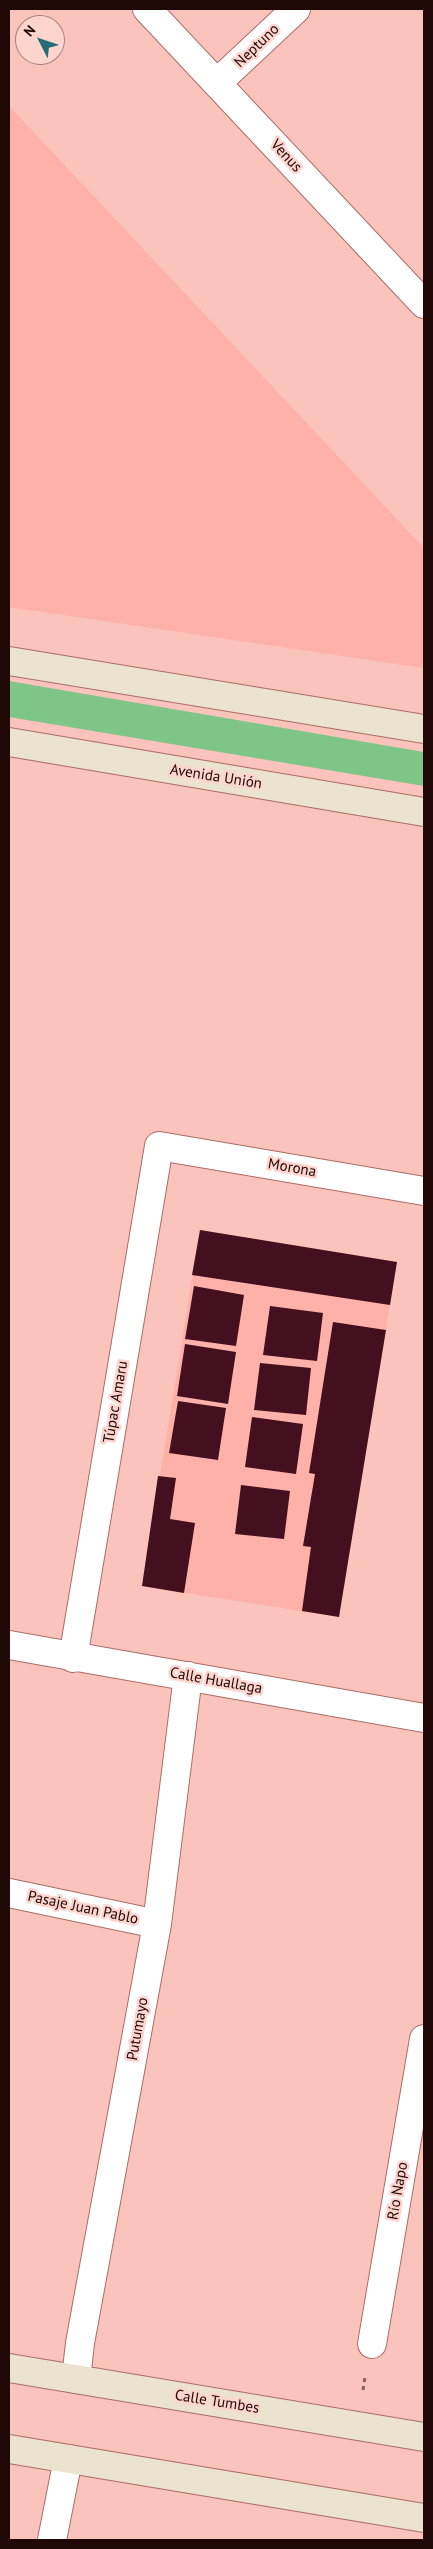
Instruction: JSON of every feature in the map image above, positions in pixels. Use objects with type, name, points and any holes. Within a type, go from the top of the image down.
[{"type":"street","name":"Venus","points":[[147,9],[218,82],[424,304]]},
{"type":"street","name":"Neptuno","points":[[218,82],[296,9]]},
{"type":"street","points":[[9,661],[424,729]]},
{"type":"street","name":"Avenida Unión","points":[[9,742],[424,812]]},
{"type":"street","name":"Morona","points":[[159,1146],[424,1191]]},
{"type":"street","name":"Túpac Amaru","points":[[74,1658],[159,1146]]},
{"type":"street","name":"Calle Huallaga","points":[[9,1645],[74,1658],[188,1676],[424,1718]]},
{"type":"street","name":"Putumayo","points":[[76,2379],[80,2343],[157,1924],[188,1676]]},
{"type":"street","name":"Pasaje Juan Pablo","points":[[9,1893],[157,1924]]},
{"type":"street","name":"Río Napo","points":[[372,2344],[424,2039]]},
{"type":"street","name":"Calle Tumbes","points":[[9,2368],[424,2437]]},
{"type":"street","points":[[9,2449],[424,2518]]},
{"type":"street","points":[[54,2528],[68,2459]]},
{"type":"path","points":[[356,2425],[372,2344]]},
{"type":"shaded area","points":[[9,106],[424,548],[424,668],[9,607]]},
{"type":"shaded area","points":[[200,1230],[397,1262],[339,1617],[142,1586]]},
{"type":"green space","points":[[9,681],[424,752],[424,786],[9,717]]},
{"type":"building","points":[[200,1230],[397,1262],[390,1305],[192,1275]]},
{"type":"building","points":[[194,1286],[244,1295],[236,1346],[185,1339]]},
{"type":"building","points":[[270,1306],[323,1313],[317,1361],[263,1355]]},
{"type":"building","points":[[333,1322],[386,1330],[339,1617],[302,1611],[311,1547],[303,1546],[315,1474],[309,1473]]},
{"type":"building","points":[[185,1344],[236,1352],[228,1404],[177,1396]]},
{"type":"building","points":[[260,1363],[311,1368],[306,1415],[254,1410]]},
{"type":"building","points":[[178,1401],[226,1408],[218,1460],[169,1453]]},
{"type":"building","points":[[252,1417],[303,1424],[296,1474],[245,1467]]},
{"type":"building","points":[[158,1476],[176,1478],[170,1519],[195,1523],[184,1593],[142,1586]]},
{"type":"building","points":[[241,1485],[290,1491],[284,1539],[235,1534]]}]
